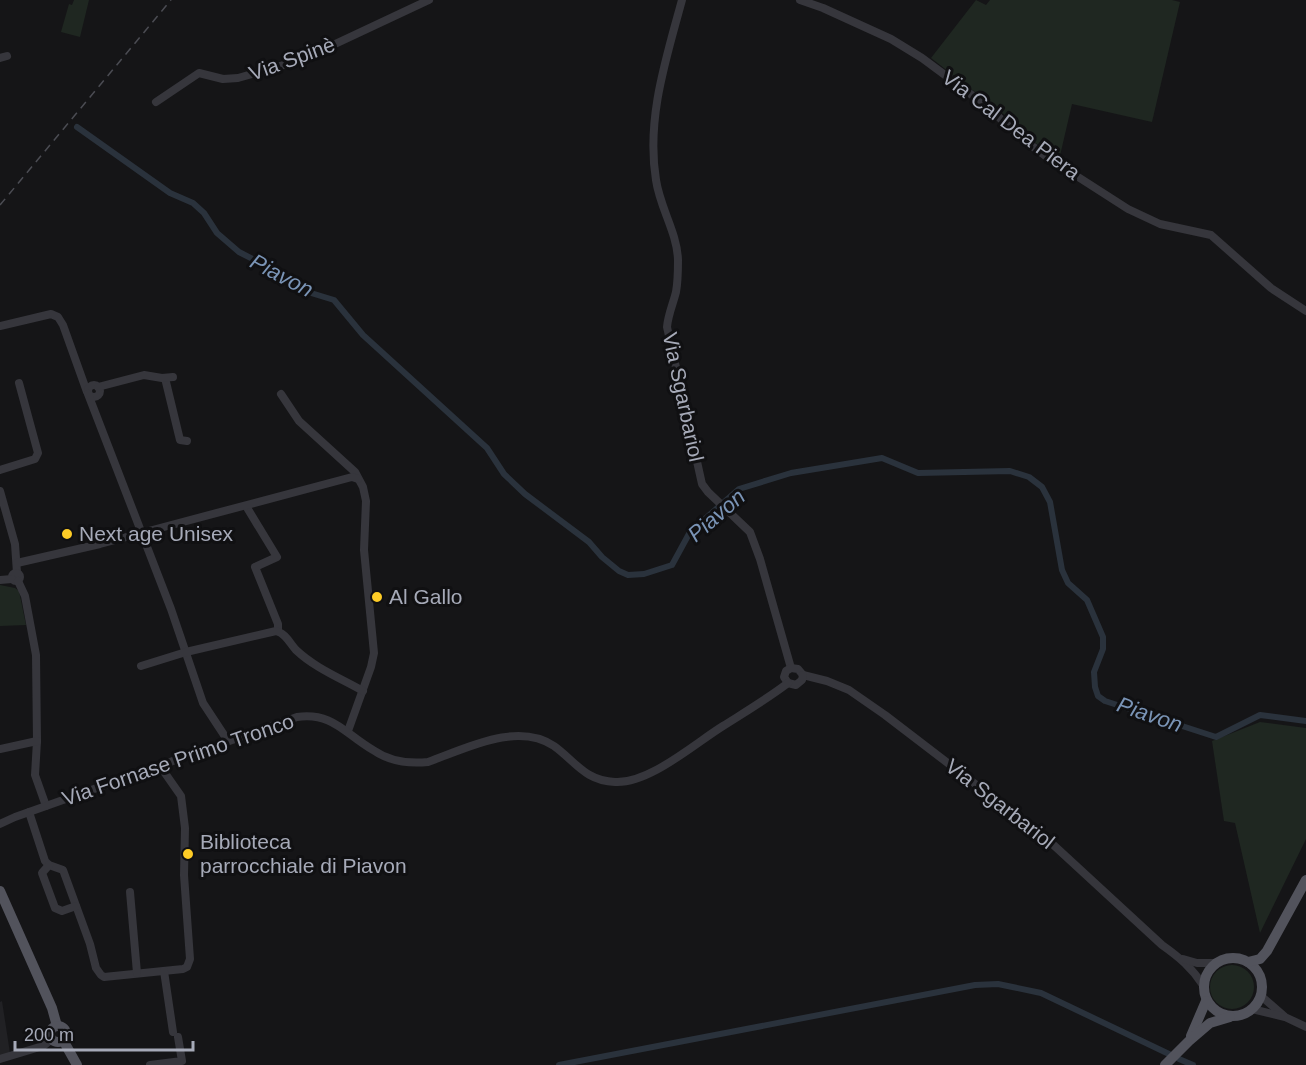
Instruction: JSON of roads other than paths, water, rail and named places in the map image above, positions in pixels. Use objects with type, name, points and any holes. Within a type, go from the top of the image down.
[{"type":"main road","points":[[1248,962],[1260,959],[1267,951],[1306,880]]},
{"type":"main road","points":[[0,891],[52,1008],[57,1026],[65,1032],[57,1039],[78,1065]]},
{"type":"main road","points":[[1165,1065],[1210,1023],[1245,1014],[1252,1009],[1261,996],[1261,980],[1267,951]]},
{"type":"main road","points":[[1230,1017],[1212,1009],[1206,1001],[1203,985],[1205,977],[1216,963],[1232,957],[1248,962],[1259,973],[1261,980]]},
{"type":"main road","points":[[1189,1041],[1206,1001]]},
{"type":"street","name":"Via Spinè","points":[[156,102],[199,73],[223,79],[238,78],[301,60],[429,0]]},
{"type":"street","name":"Via Sgarbariol","points":[[682,0],[656,100],[654,168],[656,183],[671,226],[678,256],[677,284],[667,327],[670,348],[700,476],[708,492],[746,526],[755,543],[791,668]]},
{"type":"street","name":"Via Cal Dea Piera","points":[[800,0],[824,8],[891,39],[922,58],[988,107],[1038,150],[1128,209],[1160,224],[1211,235],[1271,288],[1306,311]]},
{"type":"street","points":[[0,326],[51,314],[55,315],[63,325],[83,379],[94,391],[95,410],[171,609],[203,703],[228,741]]},
{"type":"street","points":[[94,391],[144,375],[169,378],[180,440],[187,441]]},
{"type":"street","points":[[0,470],[35,459],[38,453],[19,383]]},
{"type":"street","points":[[281,394],[299,421],[355,472],[363,487],[366,501],[364,550],[374,643],[371,667],[348,731]]},
{"type":"street","points":[[17,563],[352,477],[358,479]]},
{"type":"street","points":[[0,491],[15,544],[16,578],[25,596],[36,655],[38,741],[35,775],[46,806]]},
{"type":"street","points":[[246,506],[277,557],[255,567],[278,624],[278,631]]},
{"type":"street","points":[[0,580],[16,578]]},
{"type":"street","points":[[141,666],[186,652],[278,631],[285,635],[310,661],[363,691]]},
{"type":"street","name":"Via Sgarbariol","points":[[788,683],[784,674],[791,668],[798,669],[802,675],[827,681],[849,690],[885,715],[1024,820],[1162,945],[1181,958],[1195,972],[1203,985]]},
{"type":"street","points":[[788,683],[793,686],[799,684],[802,675]]},
{"type":"street","name":"Via Fornase Primo Tronco","points":[[0,822],[297,717],[309,715],[325,718],[380,754],[403,762],[428,762],[500,737],[528,736],[553,746],[590,776],[615,782],[630,781],[668,762],[766,700],[788,683]]},
{"type":"street","points":[[0,749],[38,741]]},
{"type":"street","points":[[28,812],[45,861],[63,870],[90,944],[96,968],[101,975],[104,977],[183,969],[187,967],[190,959],[184,875],[185,828],[181,796],[160,766]]},
{"type":"street","points":[[49,865],[42,873],[55,908],[62,911],[76,906]]},
{"type":"street","points":[[130,892],[137,973]]},
{"type":"street","name":"Via Sgarbariol","points":[[1181,958],[1197,963],[1216,963]]},
{"type":"street","points":[[150,1065],[182,1061],[164,971]]},
{"type":"street","points":[[1261,996],[1285,1017]]},
{"type":"street","points":[[1252,1009],[1285,1017],[1306,1027]]},
{"type":"street","points":[[0,1059],[43,1046],[57,1039]]},
{"type":"waterway","name":"Piavon","points":[[77,127],[170,193],[193,203],[204,213],[217,233],[239,252],[274,270],[298,289],[334,300],[363,335],[487,448],[504,474],[525,494],[589,542],[619,571],[628,575],[644,574],[672,565],[690,532],[739,489],[791,473],[882,458],[918,473],[1010,471],[1029,477],[1042,487],[1050,502],[1062,570],[1068,583],[1087,600],[1103,637],[1103,649],[1094,672],[1098,696],[1105,701],[1216,737],[1260,715],[1306,721]]},
{"type":"waterway","points":[[559,1065],[975,985],[998,984],[1041,993],[1169,1054]]},
{"type":"waterway","points":[[1179,1059],[1193,1065]]},
{"type":"railway","points":[[0,205],[171,0]]},
{"type":"place","name":"Next age Unisex","points":[[67,534]]},
{"type":"place","name":"Al Gallo","points":[[377,597]]},
{"type":"place","name":"Biblioteca parrocchiale di Piavon","points":[[188,854]]}]
